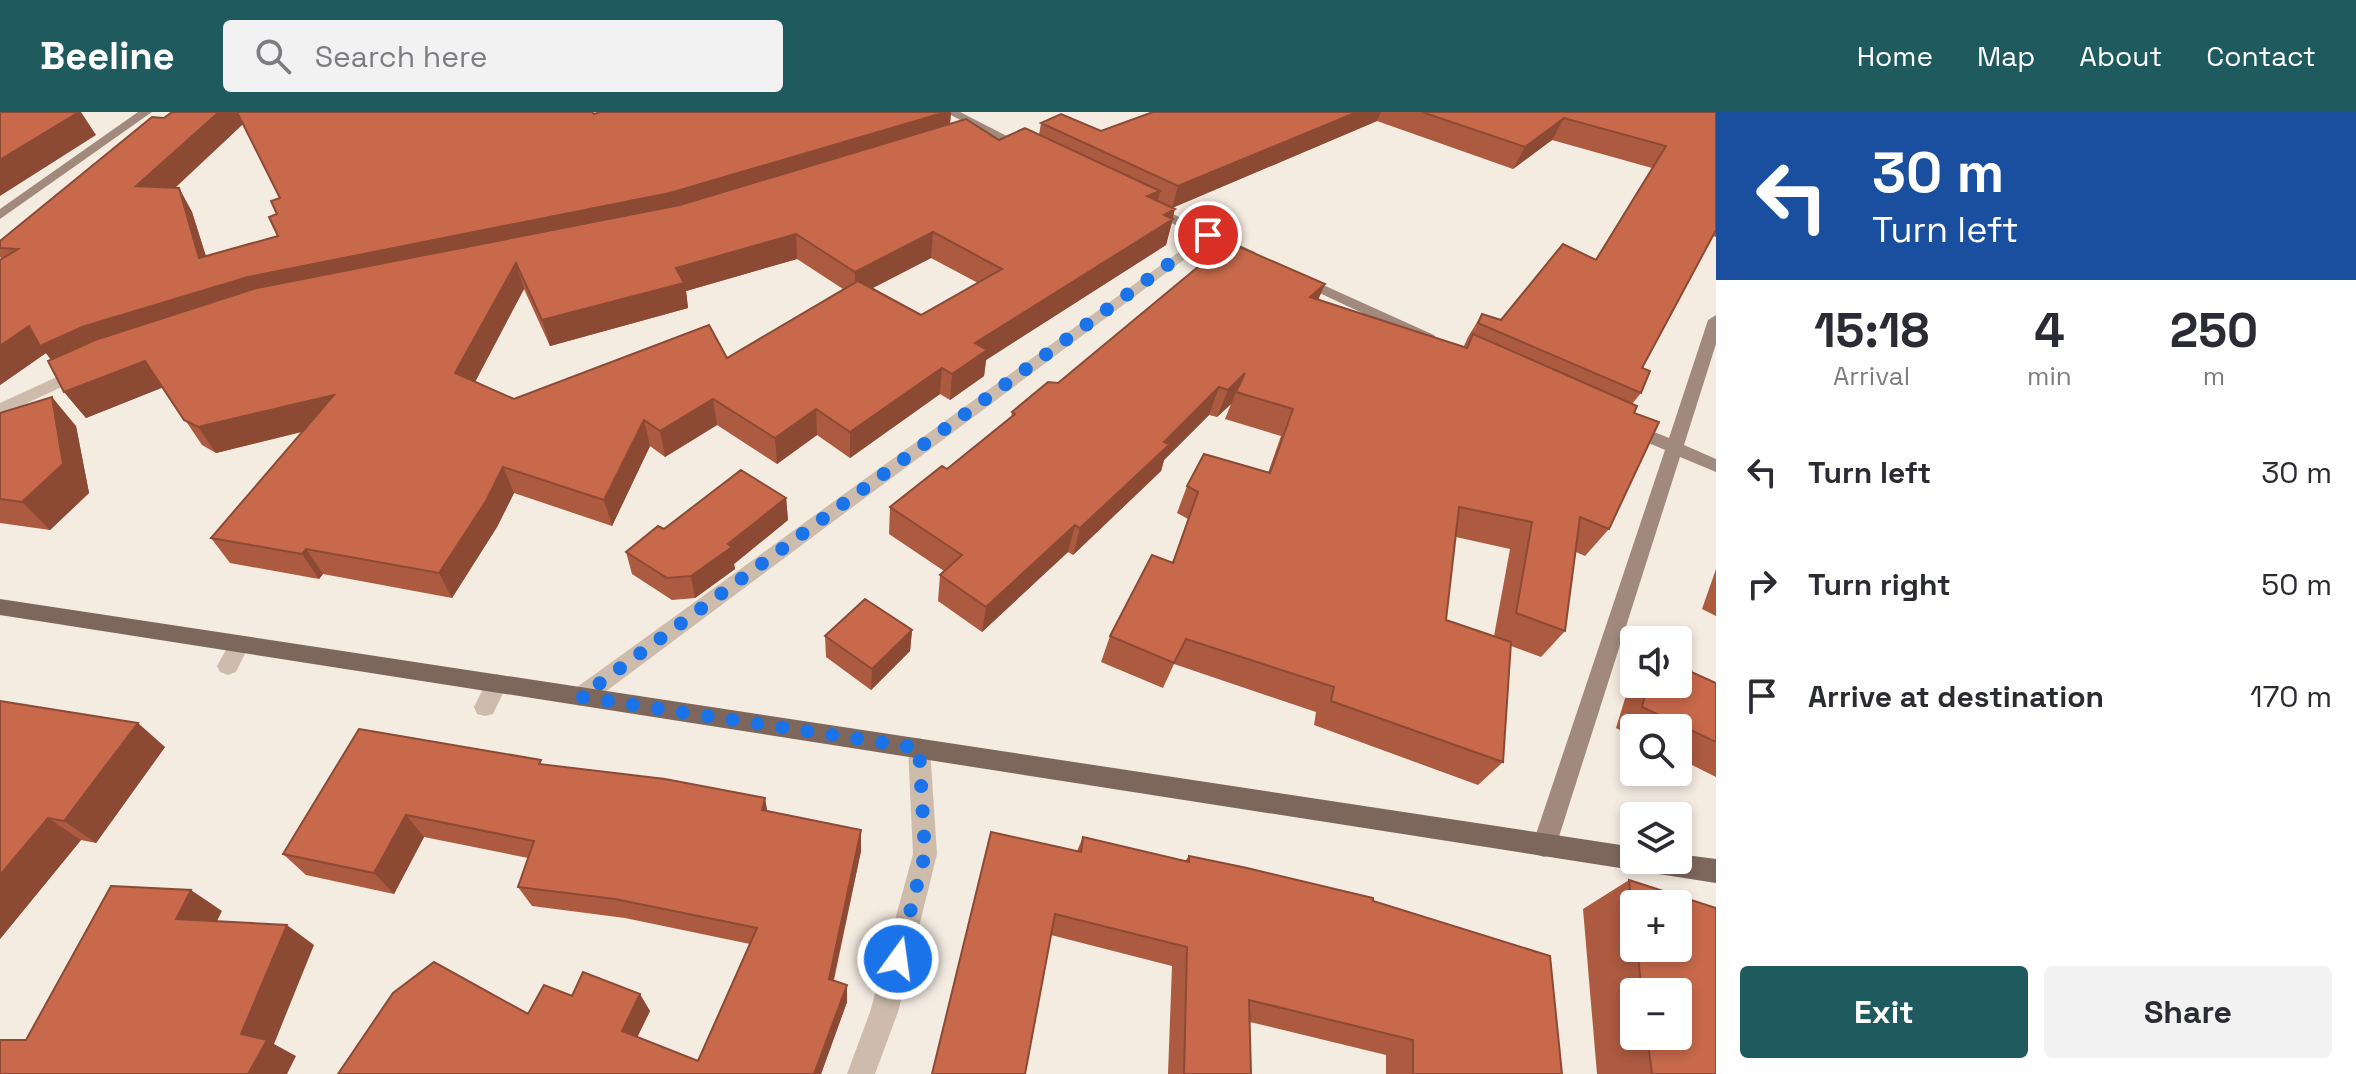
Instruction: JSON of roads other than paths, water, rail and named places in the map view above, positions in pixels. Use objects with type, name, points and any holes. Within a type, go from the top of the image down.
[{"type":"main road","points":[[2,609],[1620,857]]},
{"type":"main road","points":[[1692,867],[1716,871]]},
{"type":"street","points":[[0,215],[146,112]]},
{"type":"street","points":[[951,112],[977,132],[1040,156]]},
{"type":"street","points":[[1138,202],[1437,343]]},
{"type":"street","points":[[581,697],[1208,235]]},
{"type":"street","points":[[1544,846],[1716,320]]},
{"type":"street","points":[[0,410],[93,365]]},
{"type":"street","points":[[1620,424],[1716,466]]},
{"type":"street","points":[[228,666],[239,645]]},
{"type":"street","points":[[485,707],[497,683]]},
{"type":"street","points":[[861,1074],[884,1012],[925,854],[919,748]]}]
